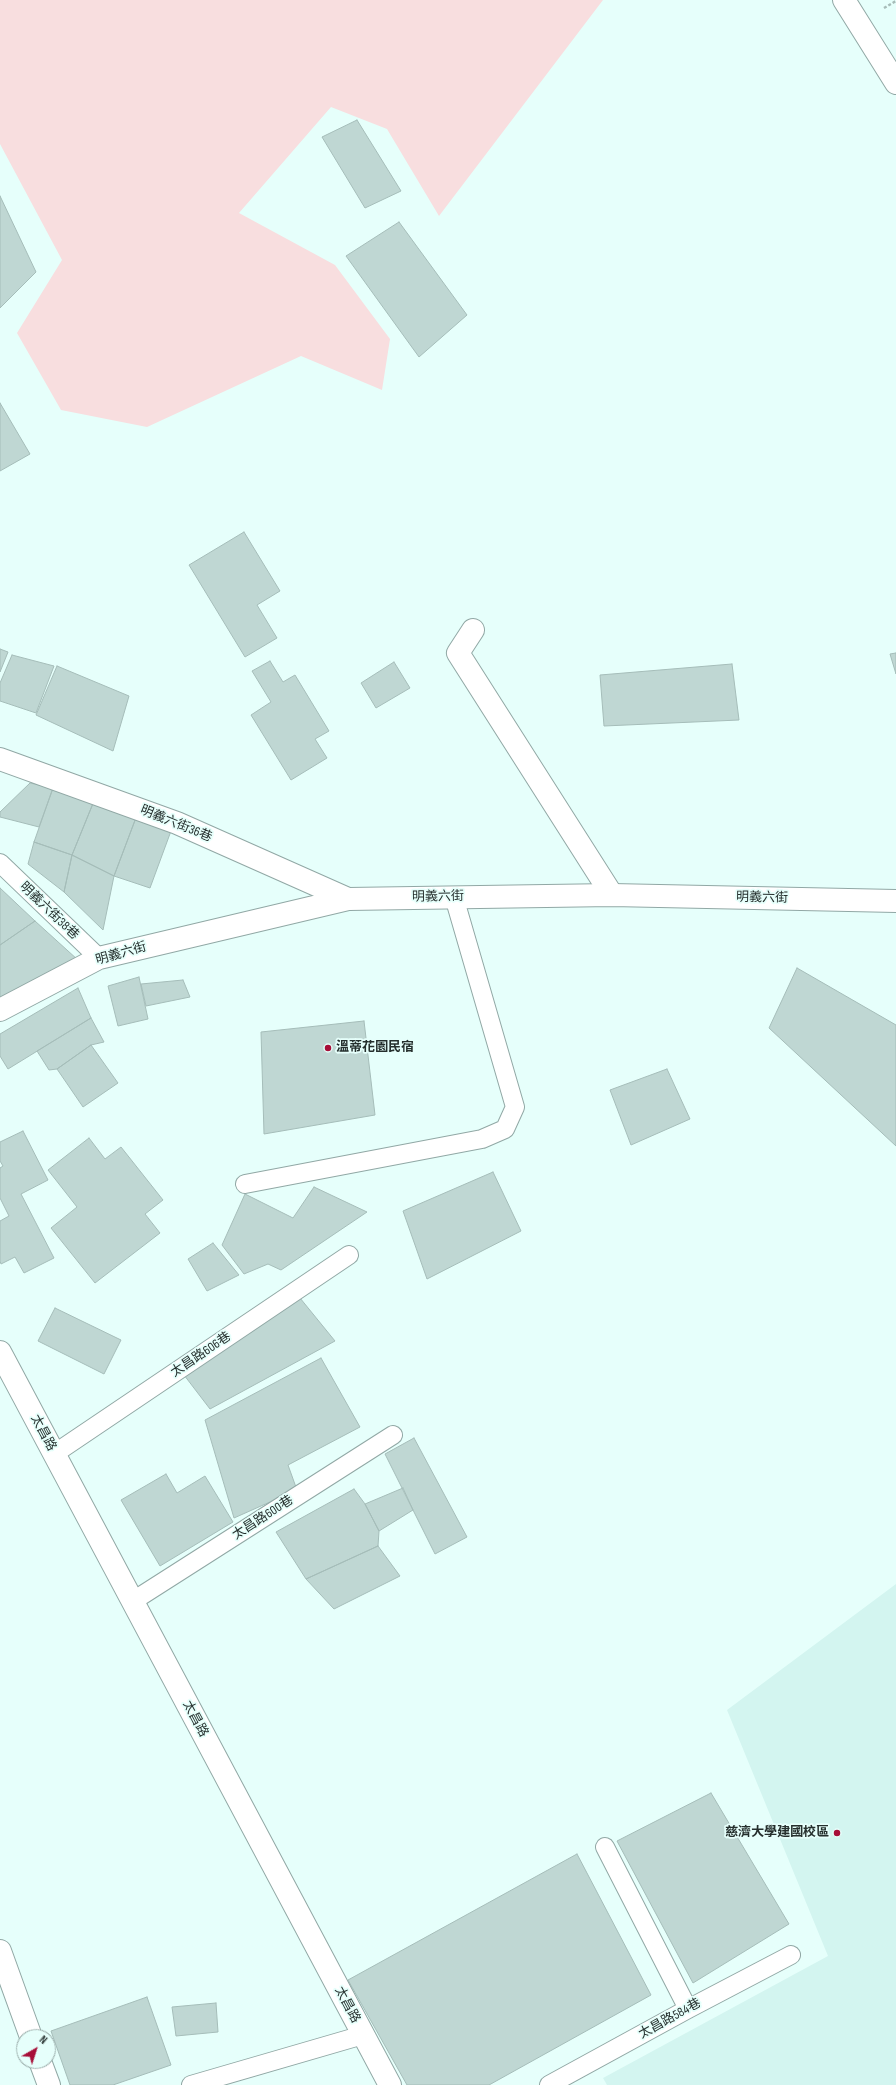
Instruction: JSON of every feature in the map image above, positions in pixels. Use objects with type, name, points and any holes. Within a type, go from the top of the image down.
[{"type":"street","points":[[844,0],[896,83]]},
{"type":"street","points":[[473,630],[458,653],[612,895]]},
{"type":"street","name":"明義六街36巷","points":[[0,759],[177,823],[348,899]]},
{"type":"street","name":"明義六街","points":[[0,1010],[99,958],[348,899],[612,895],[896,901]]},
{"type":"street","name":"太昌路","points":[[0,1352],[390,2085]]},
{"type":"street","points":[[0,1950],[28,2029]]},
{"type":"street","points":[[43,2069],[49,2085]]},
{"type":"lane","name":"明義六街38巷","points":[[0,863],[99,958]]},
{"type":"lane","points":[[245,1184],[482,1139],[505,1129],[515,1107],[454,897]]},
{"type":"lane","name":"太昌路606巷","points":[[54,1454],[349,1255]]},
{"type":"lane","name":"太昌路600巷","points":[[133,1602],[393,1435]]},
{"type":"lane","points":[[605,1847],[688,2009]]},
{"type":"lane","name":"太昌路584巷","points":[[549,2085],[791,1955]]},
{"type":"lane","points":[[191,2085],[363,2034]]},
{"type":"shaded area","points":[[0,0],[603,0],[439,216],[387,129],[331,107],[239,213],[335,265],[390,339],[382,390],[301,356],[147,427],[61,410],[17,333],[62,260],[0,144]]},
{"type":"shaded area","name":"慈濟大學建國校區","points":[[896,1584],[896,2085],[607,2085],[603,2078],[828,1956],[727,1710]]},
{"type":"building","points":[[357,120],[401,191],[365,208],[322,137]]},
{"type":"building","points":[[0,196],[36,272],[0,308]]},
{"type":"building","points":[[399,222],[467,315],[419,357],[346,256]]},
{"type":"building","points":[[0,403],[30,454],[0,471]]},
{"type":"building","points":[[244,532],[280,591],[257,605],[277,638],[245,657],[189,565]]},
{"type":"building","points":[[0,649],[8,652],[0,672]]},
{"type":"building","points":[[896,653],[896,674],[890,654]]},
{"type":"building","points":[[12,655],[54,666],[36,713],[0,701],[0,683]]},
{"type":"building","points":[[270,661],[283,682],[295,675],[329,731],[315,739],[327,758],[291,780],[251,715],[271,702],[252,671]]},
{"type":"building","points":[[394,662],[410,688],[376,708],[361,683]]},
{"type":"building","points":[[732,664],[739,720],[604,726],[600,675]]},
{"type":"building","points":[[57,666],[129,696],[113,751],[36,715]]},
{"type":"building","points":[[30,783],[53,788],[39,827],[0,817],[0,812]]},
{"type":"building","points":[[53,788],[94,801],[72,855],[34,842]]},
{"type":"building","points":[[94,801],[137,815],[114,876],[72,855]]},
{"type":"building","points":[[137,815],[171,831],[150,888],[114,876]]},
{"type":"building","points":[[34,842],[72,855],[64,892],[28,864]]},
{"type":"building","points":[[72,855],[114,876],[103,930],[64,892]]},
{"type":"building","points":[[0,888],[35,921],[0,945]]},
{"type":"building","points":[[35,921],[78,960],[0,1000],[0,945]]},
{"type":"building","points":[[797,968],[896,1025],[896,1146],[769,1028]]},
{"type":"building","points":[[139,977],[148,1019],[118,1026],[108,986]]},
{"type":"building","points":[[183,980],[190,997],[146,1006],[141,984]]},
{"type":"building","points":[[78,988],[91,1018],[8,1069],[0,1056],[0,1034]]},
{"type":"building","points":[[91,1018],[104,1042],[91,1045],[57,1069],[49,1070],[37,1051]]},
{"type":"building","points":[[364,1021],[375,1115],[264,1134],[261,1032]]},
{"type":"building","points":[[91,1045],[118,1083],[83,1107],[57,1069]]},
{"type":"building","points":[[667,1069],[690,1119],[631,1145],[610,1090]]},
{"type":"building","points":[[23,1131],[48,1180],[21,1194],[54,1258],[24,1273],[15,1257],[1,1264],[0,1261],[0,1221],[9,1216],[0,1198],[0,1168],[3,1166],[0,1161],[0,1142]]},
{"type":"building","points":[[89,1138],[105,1159],[121,1147],[163,1200],[145,1214],[160,1233],[95,1283],[51,1228],[77,1207],[48,1170]]},
{"type":"building","points":[[493,1172],[521,1231],[427,1279],[403,1211]]},
{"type":"building","points":[[314,1187],[367,1212],[281,1270],[268,1264],[244,1274],[222,1245],[245,1194],[293,1218]]},
{"type":"building","points":[[213,1243],[239,1275],[207,1291],[188,1259]]},
{"type":"building","points":[[300,1298],[335,1341],[210,1409],[184,1375]]},
{"type":"building","points":[[55,1308],[121,1340],[104,1374],[38,1341]]},
{"type":"building","points":[[321,1358],[360,1427],[288,1465],[297,1490],[234,1518],[205,1420]]},
{"type":"building","points":[[414,1438],[467,1537],[435,1554],[385,1454]]},
{"type":"building","points":[[166,1474],[177,1493],[205,1476],[233,1522],[160,1566],[121,1500]]},
{"type":"building","points":[[403,1488],[413,1510],[379,1531],[365,1504]]},
{"type":"building","points":[[354,1489],[365,1504],[379,1531],[378,1546],[306,1579],[276,1532]]},
{"type":"building","points":[[378,1546],[400,1576],[334,1609],[306,1579]]},
{"type":"building","points":[[711,1793],[789,1924],[693,1983],[617,1841]]},
{"type":"building","points":[[577,1854],[651,1995],[489,2085],[407,2085],[348,1980]]},
{"type":"building","points":[[147,1997],[171,2065],[113,2085],[70,2085],[56,2045],[56,2029]]},
{"type":"building","points":[[216,2003],[218,2032],[176,2036],[172,2007]]},
{"type":"place","name":"溫蒂花園民宿","points":[[328,1048]]},
{"type":"place","name":"慈濟大學建國校區","points":[[837,1833]]}]
